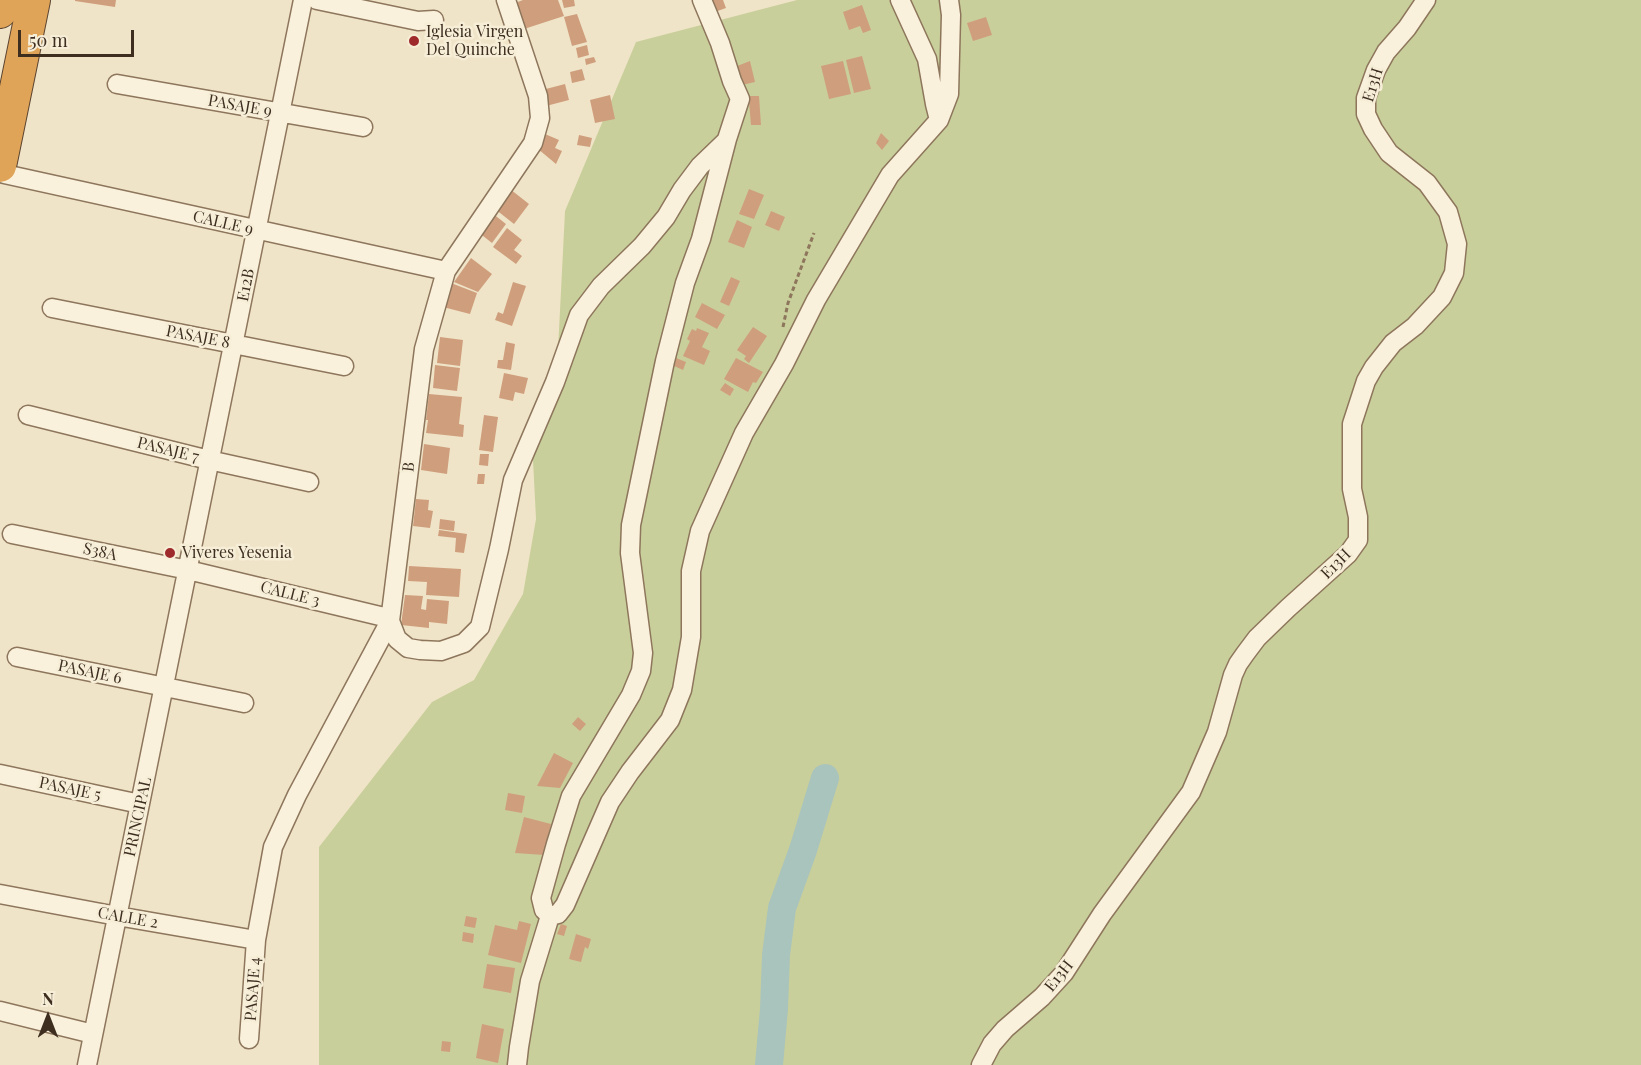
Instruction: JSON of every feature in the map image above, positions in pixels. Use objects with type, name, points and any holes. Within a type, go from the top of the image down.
[{"type":"highway","points":[[0,12],[3,0]]},
{"type":"highway","points":[[0,166],[34,0]]},
{"type":"street","name":"E12B","points":[[188,570],[303,0]]},
{"type":"street","points":[[317,0],[418,21],[434,20]]},
{"type":"street","name":"B","points":[[256,940],[273,847],[297,795],[390,621],[424,349],[446,271],[533,142],[540,118],[538,96],[507,0]]},
{"type":"street","points":[[550,916],[544,910],[542,898],[571,796],[632,695],[641,671],[643,653],[630,553],[631,525],[665,361],[685,283],[701,239],[740,99],[702,0]]},
{"type":"street","points":[[900,0],[927,59],[934,104],[939,120]]},
{"type":"street","points":[[550,916],[558,914],[566,905],[610,802],[670,720],[682,690],[691,636],[691,571],[700,531],[744,433],[784,364],[816,300],[890,175],[939,120],[949,94],[951,15],[949,0]]},
{"type":"street","name":"E13H","points":[[981,1065],[992,1044],[1005,1029],[1042,997],[1064,973],[1102,914],[1191,792],[1217,732],[1233,675],[1245,654],[1257,638],[1348,554],[1358,540],[1358,517],[1352,489],[1352,424],[1366,381],[1393,343],[1430,312],[1442,297],[1454,273],[1457,244],[1448,212],[1427,183],[1389,153],[1366,114],[1366,98],[1376,70],[1386,52],[1407,28],[1426,0]]},
{"type":"street","name":"PASAJE 9","points":[[117,84],[363,127]]},
{"type":"street","points":[[390,621],[397,639],[408,648],[420,650],[441,651],[464,643],[480,627],[500,549],[513,480],[555,382],[579,315],[601,286],[642,246],[666,217],[700,166],[727,140]]},
{"type":"street","name":"CALLE 9","points":[[0,173],[446,271]]},
{"type":"street","name":"PASAJE 8","points":[[52,308],[344,366]]},
{"type":"street","name":"PASAJE 7","points":[[28,415],[309,482]]},
{"type":"street","name":"S38A","points":[[12,534],[188,570]]},
{"type":"street","name":"CALLE 3","points":[[188,570],[380,616],[390,621]]},
{"type":"street","name":"PRINCIPAL","points":[[87,1065],[188,570]]},
{"type":"street","name":"PASAJE 6","points":[[17,657],[244,703]]},
{"type":"street","name":"PASAJE 5","points":[[0,774],[140,804]]},
{"type":"street","name":"CALLE 2","points":[[0,894],[256,940]]},
{"type":"street","points":[[517,1065],[530,981],[550,916]]},
{"type":"street","name":"PASAJE 4","points":[[249,1038],[256,940]]},
{"type":"street","points":[[0,1011],[93,1034]]},
{"type":"path","points":[[784,364],[781,344],[788,303],[814,233]]},
{"type":"green space","points":[[797,0],[1641,0],[1641,1065],[319,1065],[319,847],[432,702],[474,680],[523,594],[536,519],[532,440],[558,350],[565,211],[636,42]]},
{"type":"building","points":[[75,0],[116,0],[115,7]]},
{"type":"building","points":[[523,0],[558,0],[564,16],[521,30],[512,4]]},
{"type":"building","points":[[562,0],[574,0],[575,6],[564,8]]},
{"type":"building","points":[[708,0],[723,0],[726,8],[712,13]]},
{"type":"building","points":[[862,5],[871,30],[863,33],[860,26],[849,30],[843,12]]},
{"type":"building","points":[[577,14],[587,42],[572,46],[564,17]]},
{"type":"building","points":[[986,17],[992,35],[973,41],[967,23]]},
{"type":"building","points":[[587,45],[589,55],[578,58],[576,48]]},
{"type":"building","points":[[862,56],[871,89],[854,93],[846,60]]},
{"type":"building","points":[[594,57],[596,62],[586,65],[585,59]]},
{"type":"building","points":[[750,61],[755,82],[742,85],[732,68]]},
{"type":"building","points":[[843,61],[851,94],[829,99],[821,66]]},
{"type":"building","points":[[582,69],[585,80],[572,83],[570,72]]},
{"type":"building","points":[[565,84],[569,100],[546,106],[542,90]]},
{"type":"building","points":[[610,95],[615,119],[595,123],[590,100]]},
{"type":"building","points":[[747,96],[759,96],[761,125],[751,125]]},
{"type":"building","points":[[881,133],[889,141],[882,150],[876,143]]},
{"type":"building","points":[[545,134],[559,140],[555,148],[562,151],[556,164],[538,149]]},
{"type":"building","points":[[579,135],[592,138],[590,147],[577,145]]},
{"type":"building","points":[[510,189],[529,204],[514,224],[495,209]]},
{"type":"building","points":[[749,189],[764,195],[754,219],[739,214]]},
{"type":"building","points":[[771,211],[785,217],[779,231],[765,225]]},
{"type":"building","points":[[492,213],[506,224],[492,243],[478,232]]},
{"type":"building","points":[[737,220],[752,227],[744,248],[728,242]]},
{"type":"building","points":[[507,228],[522,240],[514,250],[522,256],[516,264],[493,247]]},
{"type":"building","points":[[471,258],[492,274],[478,292],[454,282]]},
{"type":"building","points":[[731,277],[740,281],[729,306],[720,302]]},
{"type":"building","points":[[513,282],[526,286],[512,326],[495,320],[498,312],[503,314]]},
{"type":"building","points":[[451,283],[477,293],[470,314],[443,307]]},
{"type":"building","points":[[702,303],[725,315],[717,329],[695,317]]},
{"type":"building","points":[[753,327],[767,336],[749,363],[744,359],[746,356],[737,350]]},
{"type":"building","points":[[697,328],[709,333],[702,347],[710,351],[704,365],[683,356],[690,341],[687,339],[692,329],[696,331]]},
{"type":"building","points":[[440,337],[463,340],[460,366],[437,363]]},
{"type":"building","points":[[506,342],[515,344],[511,370],[497,368],[498,360],[503,360]]},
{"type":"building","points":[[676,358],[686,362],[683,370],[672,365]]},
{"type":"building","points":[[736,358],[763,372],[756,383],[753,382],[748,392],[724,379]]},
{"type":"building","points":[[435,365],[460,368],[457,391],[433,388]]},
{"type":"building","points":[[504,373],[528,378],[524,394],[515,392],[513,401],[499,398]]},
{"type":"building","points":[[725,383],[734,389],[730,396],[720,390]]},
{"type":"building","points":[[429,394],[462,397],[459,424],[464,425],[463,437],[426,433]]},
{"type":"building","points":[[484,415],[498,417],[493,452],[479,450]]},
{"type":"building","points":[[424,444],[450,448],[447,474],[421,470]]},
{"type":"building","points":[[480,454],[489,454],[488,466],[479,465]]},
{"type":"building","points":[[478,474],[485,474],[484,484],[477,484]]},
{"type":"building","points":[[416,499],[429,500],[428,510],[433,511],[430,528],[413,526]]},
{"type":"building","points":[[440,519],[455,521],[454,531],[439,529]]},
{"type":"building","points":[[439,530],[467,534],[464,553],[455,552],[456,538],[438,536]]},
{"type":"building","points":[[409,566],[461,569],[459,597],[426,595],[427,582],[408,581]]},
{"type":"building","points":[[405,595],[423,596],[421,609],[426,610],[427,599],[449,601],[447,624],[429,622],[429,628],[401,625]]},
{"type":"building","points":[[578,717],[586,724],[580,731],[572,724]]},
{"type":"building","points":[[554,753],[573,763],[560,788],[537,786]]},
{"type":"building","points":[[508,793],[525,796],[522,813],[505,810]]},
{"type":"building","points":[[524,817],[551,824],[544,855],[515,853]]},
{"type":"building","points":[[466,916],[477,918],[475,928],[464,926]]},
{"type":"building","points":[[519,921],[531,924],[521,963],[488,955],[495,925],[517,930]]},
{"type":"building","points":[[561,924],[567,926],[564,936],[557,934]]},
{"type":"building","points":[[463,932],[474,934],[473,943],[462,941]]},
{"type":"building","points":[[576,934],[591,939],[588,949],[585,947],[581,962],[569,959]]},
{"type":"building","points":[[487,964],[515,968],[511,993],[483,988]]},
{"type":"building","points":[[482,1024],[504,1029],[498,1063],[476,1058]]},
{"type":"building","points":[[442,1041],[451,1042],[450,1052],[441,1051]]},
{"type":"waterway","points":[[769,1065],[776,955],[782,908],[825,778]]},
{"type":"place","name":"Iglesia Virgen Del Quinche","points":[[414,41]]},
{"type":"place","name":"Viveres Yesenia","points":[[170,553]]}]
